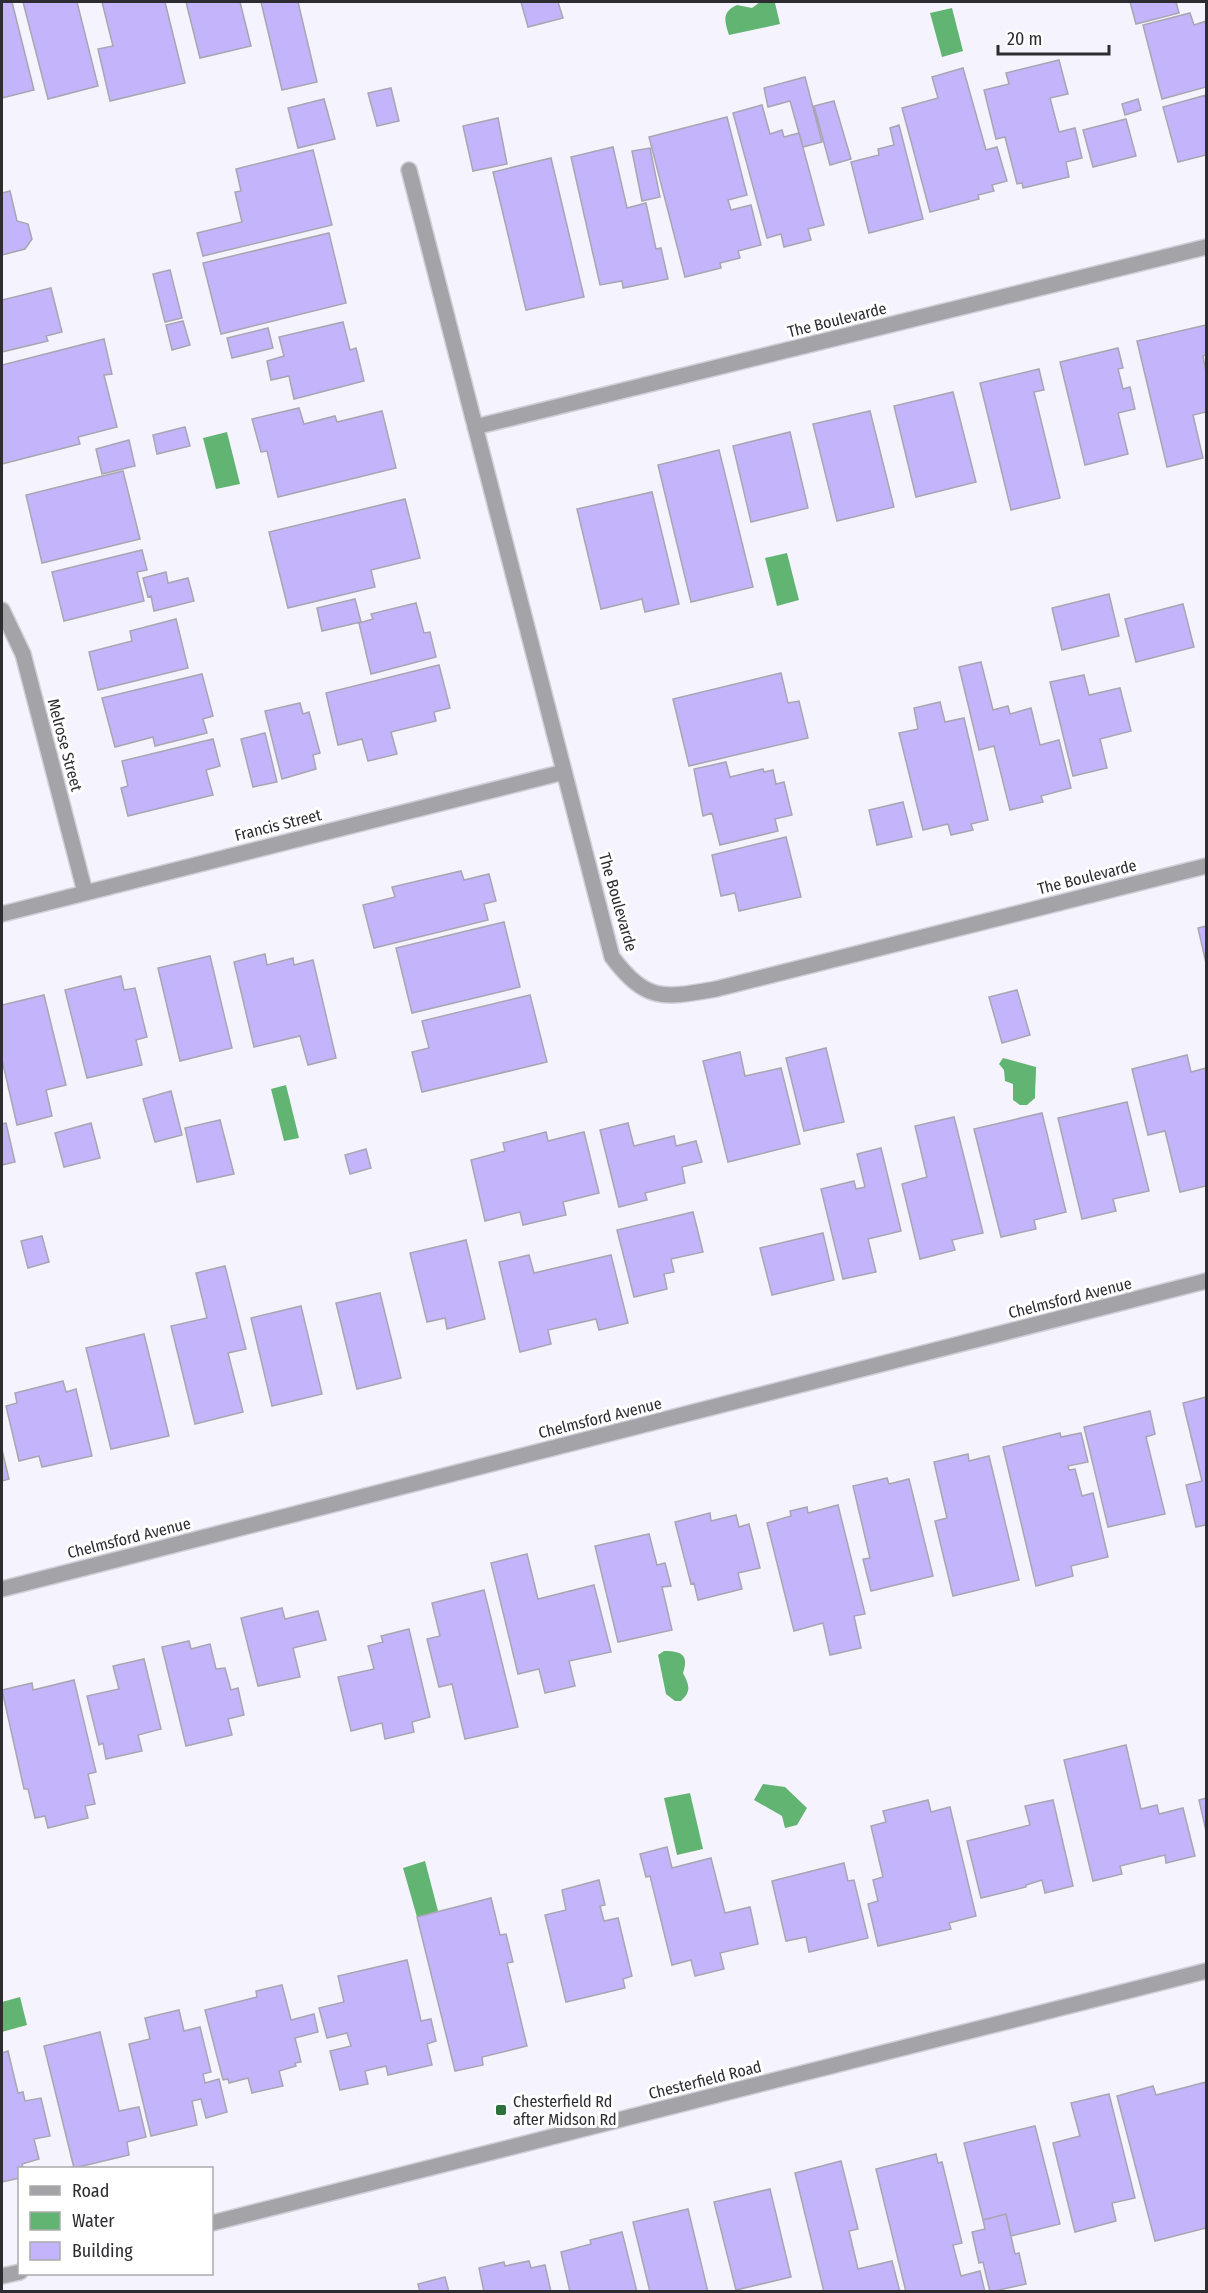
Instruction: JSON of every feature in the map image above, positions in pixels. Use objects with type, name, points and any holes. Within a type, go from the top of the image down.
[{"type":"street","name":"The Boulevarde","points":[[409,170],[612,957],[633,982],[651,993],[672,996],[716,989],[1206,866]]},
{"type":"street","name":"The Boulevarde","points":[[475,427],[1206,247]]},
{"type":"street","name":"Melrose Street","points":[[2,610],[23,654],[85,892]]},
{"type":"street","name":"Francis Street","points":[[2,914],[564,772]]},
{"type":"street","name":"Chelmsford Avenue","points":[[2,1589],[1206,1281]]},
{"type":"street","name":"Chesterfield Road","points":[[213,2223],[1206,1971]]},
{"type":"street","points":[[2,2276],[18,2272]]},
{"type":"water","points":[[760,2],[775,3],[780,24],[729,35],[725,21],[729,11],[737,5],[752,8]]},
{"type":"water","points":[[952,8],[963,51],[942,57],[930,13]]},
{"type":"water","points":[[227,432],[240,484],[216,489],[203,438]]},
{"type":"water","points":[[787,553],[799,600],[777,606],[765,558]]},
{"type":"water","points":[[1003,1058],[1036,1067],[1035,1098],[1027,1105],[1020,1105],[1013,1100],[1013,1084],[1005,1081],[1004,1070],[999,1064]]},
{"type":"water","points":[[286,1085],[299,1138],[284,1141],[271,1089]]},
{"type":"water","points":[[664,1651],[683,1655],[685,1667],[683,1673],[688,1688],[687,1694],[681,1701],[675,1701],[666,1694],[658,1655]]},
{"type":"water","points":[[763,1784],[785,1787],[807,1808],[797,1825],[785,1828],[782,1816],[754,1800]]},
{"type":"water","points":[[690,1793],[703,1849],[677,1855],[664,1798]]},
{"type":"water","points":[[425,1861],[438,1911],[417,1917],[403,1868]]},
{"type":"water","points":[[20,1997],[27,2025],[2,2032],[2,2002]]},
{"type":"building","points":[[2,2],[12,2],[34,90],[2,98]]},
{"type":"building","points":[[23,2],[77,2],[98,86],[48,99]]},
{"type":"building","points":[[102,2],[165,2],[185,83],[110,101],[98,49],[113,46]]},
{"type":"building","points":[[186,2],[240,2],[251,46],[200,58]]},
{"type":"building","points":[[261,2],[298,2],[317,82],[282,90]]},
{"type":"building","points":[[521,2],[558,2],[563,18],[528,27]]},
{"type":"building","points":[[1130,2],[1176,2],[1179,13],[1136,24]]},
{"type":"building","points":[[1190,13],[1194,25],[1206,21],[1206,87],[1162,99],[1143,25]]},
{"type":"building","points":[[1059,60],[1068,94],[1050,98],[1059,132],[1075,128],[1082,158],[1066,162],[1069,177],[1023,188],[1022,183],[1017,184],[1005,137],[996,139],[984,90],[1009,84],[1006,73]]},
{"type":"building","points":[[963,68],[986,150],[997,147],[1007,181],[992,185],[994,191],[978,195],[979,199],[930,212],[902,108],[938,98],[932,77]]},
{"type":"building","points":[[805,77],[822,142],[803,147],[790,101],[768,107],[764,88]]},
{"type":"building","points":[[391,88],[399,121],[377,126],[368,93]]},
{"type":"building","points":[[1206,95],[1206,155],[1178,162],[1163,107]]},
{"type":"building","points":[[324,99],[335,139],[298,148],[288,108]]},
{"type":"building","points":[[1138,99],[1141,110],[1125,115],[1122,104]]},
{"type":"building","points":[[834,101],[851,159],[830,165],[814,106]]},
{"type":"building","points":[[762,105],[770,134],[782,130],[784,137],[799,133],[824,225],[808,229],[811,240],[784,247],[781,234],[767,238],[733,113]]},
{"type":"building","points":[[727,117],[747,195],[728,200],[731,210],[751,205],[761,245],[738,251],[740,258],[720,263],[721,268],[685,277],[649,137]]},
{"type":"building","points":[[498,118],[507,164],[473,171],[463,126]]},
{"type":"building","points":[[1126,119],[1136,156],[1093,167],[1083,130]]},
{"type":"building","points":[[899,125],[923,219],[869,233],[851,162],[879,155],[878,149],[894,145],[890,128]]},
{"type":"building","points":[[613,147],[627,208],[646,203],[656,249],[661,248],[668,279],[623,288],[622,281],[600,285],[571,157]]},
{"type":"building","points":[[650,148],[660,197],[642,201],[632,151]]},
{"type":"building","points":[[313,150],[332,225],[203,256],[197,233],[242,222],[235,192],[241,191],[236,169]]},
{"type":"building","points":[[551,158],[584,297],[526,310],[493,172]]},
{"type":"building","points":[[10,191],[17,221],[28,224],[32,239],[25,249],[2,255],[2,193]]},
{"type":"building","points":[[329,233],[346,303],[221,334],[203,263]]},
{"type":"building","points":[[170,270],[182,318],[165,322],[153,274]]},
{"type":"building","points":[[51,288],[62,332],[46,336],[48,341],[2,352],[2,300]]},
{"type":"building","points":[[183,321],[190,345],[172,350],[166,325]]},
{"type":"building","points":[[343,322],[350,350],[356,348],[364,381],[294,399],[289,376],[271,380],[267,361],[284,356],[279,337]]},
{"type":"building","points":[[1206,325],[1206,355],[1203,356],[1206,372],[1206,412],[1193,415],[1203,458],[1167,467],[1137,341]]},
{"type":"building","points":[[268,328],[273,348],[232,358],[227,338]]},
{"type":"building","points":[[104,339],[112,374],[104,375],[117,427],[78,437],[80,444],[2,464],[2,365]]},
{"type":"building","points":[[1118,348],[1123,368],[1118,369],[1123,389],[1130,387],[1135,409],[1118,413],[1128,454],[1085,465],[1060,362]]},
{"type":"building","points":[[1039,369],[1044,390],[1034,392],[1060,498],[1011,510],[980,383]]},
{"type":"building","points":[[953,392],[976,482],[916,497],[894,406]]},
{"type":"building","points":[[299,408],[304,424],[335,416],[337,422],[382,411],[396,468],[278,497],[267,451],[261,452],[252,419]]},
{"type":"building","points":[[870,411],[894,507],[837,521],[813,424]]},
{"type":"building","points":[[185,427],[190,446],[157,454],[153,435]]},
{"type":"building","points":[[790,432],[808,508],[751,522],[733,446]]},
{"type":"building","points":[[129,440],[135,466],[102,474],[96,449]]},
{"type":"building","points":[[719,450],[753,587],[691,602],[658,465]]},
{"type":"building","points":[[123,471],[140,539],[42,563],[26,495]]},
{"type":"building","points":[[652,492],[679,604],[645,612],[642,599],[601,609],[577,509]]},
{"type":"building","points":[[405,499],[420,558],[371,570],[375,587],[288,608],[269,532]]},
{"type":"building","points":[[142,550],[147,570],[137,572],[144,601],[64,621],[52,572]]},
{"type":"building","points":[[166,572],[168,583],[188,578],[194,601],[154,611],[151,596],[148,597],[143,578]]},
{"type":"building","points":[[1109,594],[1119,636],[1062,650],[1052,608]]},
{"type":"building","points":[[355,599],[361,622],[322,631],[317,608]]},
{"type":"building","points":[[416,603],[424,633],[430,632],[436,657],[371,674],[359,623],[373,619],[371,614]]},
{"type":"building","points":[[1183,604],[1194,647],[1136,662],[1125,619]]},
{"type":"building","points":[[176,619],[188,668],[98,690],[89,652],[132,641],[130,631]]},
{"type":"building","points":[[981,662],[993,710],[1008,706],[1010,714],[1031,708],[1040,745],[1059,740],[1071,788],[1041,796],[1043,802],[1010,810],[994,746],[979,750],[959,667]]},
{"type":"building","points":[[439,665],[450,708],[434,712],[436,721],[391,732],[397,754],[368,761],[362,739],[338,745],[326,693]]},
{"type":"building","points":[[781,673],[788,703],[799,701],[808,738],[689,766],[673,699]]},
{"type":"building","points":[[202,674],[213,716],[203,719],[207,733],[155,746],[153,737],[115,747],[102,698]]},
{"type":"building","points":[[1084,675],[1089,695],[1120,688],[1131,731],[1100,739],[1107,768],[1073,776],[1050,682]]},
{"type":"building","points":[[940,702],[945,722],[964,718],[988,820],[971,824],[973,830],[951,835],[948,824],[923,830],[899,733],[918,729],[914,708]]},
{"type":"building","points":[[300,703],[303,714],[309,712],[320,753],[313,755],[316,769],[282,779],[265,711]]},
{"type":"building","points":[[265,733],[277,782],[253,787],[241,739]]},
{"type":"building","points":[[213,739],[220,766],[206,770],[213,795],[128,816],[121,788],[128,786],[122,761]]},
{"type":"building","points":[[726,762],[730,777],[763,769],[764,772],[773,770],[776,784],[784,782],[792,815],[775,819],[778,831],[720,845],[712,813],[703,816],[694,769]]},
{"type":"building","points":[[903,802],[912,837],[877,845],[869,810]]},
{"type":"building","points":[[786,837],[801,897],[739,911],[735,893],[721,896],[712,855]]},
{"type":"building","points":[[461,871],[464,880],[489,874],[496,901],[484,904],[488,920],[374,948],[363,905],[395,897],[392,887]]},
{"type":"building","points":[[504,922],[520,987],[412,1013],[396,948]]},
{"type":"building","points":[[1206,926],[1206,963],[1198,928]]},
{"type":"building","points":[[265,954],[267,965],[293,958],[294,965],[313,960],[336,1058],[308,1065],[300,1036],[254,1047],[234,962]]},
{"type":"building","points":[[210,956],[232,1048],[180,1061],[158,968]]},
{"type":"building","points":[[121,976],[124,990],[135,988],[147,1037],[136,1040],[142,1065],[87,1078],[65,990]]},
{"type":"building","points":[[1017,990],[1030,1035],[1002,1043],[989,997]]},
{"type":"building","points":[[44,995],[66,1085],[46,1090],[52,1116],[17,1125],[2,1060],[2,1005]]},
{"type":"building","points":[[530,995],[547,1062],[422,1092],[412,1052],[429,1048],[422,1021]]},
{"type":"building","points":[[826,1048],[844,1122],[804,1131],[786,1058]]},
{"type":"building","points":[[740,1052],[745,1076],[781,1068],[800,1144],[728,1162],[703,1061]]},
{"type":"building","points":[[1187,1055],[1191,1072],[1206,1068],[1206,1186],[1180,1192],[1165,1131],[1148,1135],[1132,1069]]},
{"type":"building","points":[[171,1091],[182,1135],[155,1142],[143,1099]]},
{"type":"building","points":[[1127,1102],[1149,1191],[1113,1199],[1116,1211],[1082,1219],[1058,1118]]},
{"type":"building","points":[[1042,1113],[1066,1212],[1034,1220],[1036,1229],[1001,1237],[974,1129]]},
{"type":"building","points":[[954,1117],[983,1233],[952,1240],[955,1250],[920,1259],[902,1184],[927,1177],[915,1126]]},
{"type":"building","points":[[220,1120],[234,1174],[197,1182],[185,1128]]},
{"type":"building","points":[[6,1123],[15,1162],[2,1165],[2,1124]]},
{"type":"building","points":[[91,1123],[100,1158],[64,1167],[55,1133]]},
{"type":"building","points":[[628,1123],[634,1146],[674,1136],[676,1146],[696,1141],[702,1162],[682,1167],[685,1183],[645,1193],[647,1200],[619,1207],[600,1130]]},
{"type":"building","points":[[546,1132],[548,1141],[584,1132],[599,1193],[563,1202],[566,1215],[523,1225],[520,1212],[485,1221],[471,1160],[505,1151],[503,1143]]},
{"type":"building","points":[[881,1148],[901,1231],[868,1239],[876,1272],[843,1279],[821,1189],[854,1181],[856,1189],[865,1187],[857,1154]]},
{"type":"building","points":[[366,1149],[371,1168],[350,1174],[345,1155]]},
{"type":"building","points":[[693,1212],[703,1252],[671,1259],[674,1272],[664,1274],[667,1289],[634,1297],[617,1230]]},
{"type":"building","points":[[823,1233],[834,1280],[772,1295],[760,1248]]},
{"type":"building","points":[[42,1236],[49,1262],[28,1268],[21,1241]]},
{"type":"building","points":[[466,1240],[485,1319],[447,1329],[445,1318],[427,1322],[410,1253]]},
{"type":"building","points":[[529,1255],[534,1273],[611,1255],[628,1323],[599,1330],[596,1319],[548,1330],[551,1344],[520,1352],[499,1262]]},
{"type":"building","points":[[225,1266],[246,1349],[228,1353],[243,1412],[195,1424],[171,1326],[207,1318],[196,1273]]},
{"type":"building","points":[[380,1293],[401,1378],[357,1389],[336,1303]]},
{"type":"building","points":[[301,1306],[322,1394],[272,1406],[251,1318]]},
{"type":"building","points":[[144,1334],[169,1436],[111,1449],[86,1348]]},
{"type":"building","points":[[63,1381],[66,1392],[76,1389],[92,1456],[42,1467],[39,1456],[19,1461],[6,1406],[17,1403],[15,1393]]},
{"type":"building","points":[[1206,1397],[1206,1525],[1196,1527],[1186,1485],[1202,1481],[1183,1403]]},
{"type":"building","points":[[1150,1411],[1155,1434],[1146,1437],[1165,1514],[1108,1527],[1084,1427]]},
{"type":"building","points":[[1060,1433],[1061,1437],[1081,1433],[1088,1462],[1068,1466],[1069,1470],[1075,1469],[1082,1496],[1093,1493],[1108,1557],[1071,1566],[1073,1576],[1036,1586],[1003,1447]]},
{"type":"building","points":[[2,1450],[9,1479],[2,1481]]},
{"type":"building","points":[[968,1454],[969,1461],[989,1456],[1019,1580],[953,1596],[935,1521],[947,1518],[934,1462]]},
{"type":"building","points":[[887,1478],[889,1484],[909,1479],[933,1576],[871,1591],[863,1559],[870,1558],[853,1486]]},
{"type":"building","points":[[838,1505],[865,1614],[854,1616],[861,1648],[830,1655],[823,1623],[794,1631],[767,1523],[791,1516],[790,1511],[807,1507],[808,1513]]},
{"type":"building","points":[[710,1513],[711,1521],[736,1515],[739,1527],[749,1524],[760,1568],[738,1573],[742,1589],[698,1600],[694,1583],[691,1584],[675,1522]]},
{"type":"building","points":[[649,1534],[657,1565],[665,1563],[671,1586],[662,1587],[672,1630],[618,1642],[595,1546]]},
{"type":"building","points":[[527,1554],[538,1599],[594,1585],[611,1652],[569,1661],[575,1686],[545,1693],[539,1669],[518,1674],[491,1563]]},
{"type":"building","points":[[484,1590],[518,1727],[465,1739],[452,1684],[439,1687],[427,1639],[440,1636],[432,1603]]},
{"type":"building","points":[[282,1608],[285,1619],[318,1611],[326,1640],[293,1648],[300,1677],[258,1686],[241,1618]]},
{"type":"building","points":[[409,1629],[430,1717],[412,1722],[414,1732],[385,1739],[382,1723],[351,1731],[338,1677],[374,1669],[368,1646],[383,1642],[381,1636]]},
{"type":"building","points":[[189,1641],[191,1649],[210,1644],[216,1669],[225,1668],[231,1690],[238,1688],[244,1715],[228,1719],[232,1735],[186,1746],[162,1647]]},
{"type":"building","points":[[144,1659],[161,1729],[138,1735],[142,1751],[106,1759],[103,1743],[99,1745],[87,1696],[119,1689],[113,1666]]},
{"type":"building","points":[[74,1680],[96,1772],[88,1774],[95,1804],[85,1806],[88,1818],[48,1828],[45,1816],[35,1818],[28,1789],[24,1789],[2,1690],[32,1683],[33,1690]]},
{"type":"building","points":[[1126,1745],[1141,1809],[1157,1805],[1159,1814],[1183,1808],[1195,1856],[1166,1863],[1165,1855],[1120,1866],[1122,1874],[1093,1881],[1064,1760]]},
{"type":"building","points":[[1206,1798],[1206,1831],[1199,1800]]},
{"type":"building","points":[[928,1800],[931,1812],[950,1807],[976,1916],[949,1923],[951,1929],[878,1946],[868,1904],[878,1901],[873,1880],[883,1877],[871,1826],[886,1822],[883,1811]]},
{"type":"building","points":[[1053,1800],[1073,1886],[1045,1893],[1042,1880],[1026,1885],[1026,1887],[981,1898],[967,1841],[1030,1825],[1025,1806]]},
{"type":"building","points":[[667,1847],[672,1868],[711,1858],[725,1913],[750,1907],[758,1944],[720,1953],[724,1969],[695,1976],[691,1960],[672,1965],[650,1876],[646,1877],[640,1854]]},
{"type":"building","points":[[844,1863],[848,1881],[854,1880],[868,1938],[809,1952],[806,1937],[786,1941],[772,1881]]},
{"type":"building","points":[[599,1880],[605,1905],[600,1906],[604,1921],[618,1918],[632,1976],[623,1979],[625,1988],[566,2002],[545,1915],[566,1910],[562,1890]]},
{"type":"building","points":[[491,1898],[500,1935],[506,1934],[513,1962],[507,1963],[527,2046],[482,2057],[483,2065],[455,2071],[417,1917]]},
{"type":"building","points":[[407,1960],[421,2021],[431,2019],[436,2041],[427,2044],[432,2065],[388,2075],[386,2066],[365,2071],[368,2084],[340,2090],[330,2051],[351,2046],[347,2033],[327,2038],[319,2008],[344,2002],[338,1976]]},
{"type":"building","points":[[282,1985],[291,2020],[314,2014],[318,2032],[295,2038],[301,2062],[295,2063],[296,2066],[279,2071],[283,2086],[252,2093],[248,2078],[229,2083],[228,2079],[223,2080],[205,2010],[257,1997],[256,1991]]},
{"type":"building","points":[[179,2010],[184,2031],[200,2027],[211,2072],[203,2074],[205,2083],[219,2079],[227,2112],[206,2118],[201,2099],[192,2101],[197,2125],[151,2136],[129,2044],[150,2039],[145,2018]]},
{"type":"building","points":[[100,2032],[119,2111],[139,2107],[146,2137],[127,2142],[129,2155],[74,2167],[44,2046]]},
{"type":"building","points":[[8,2051],[18,2093],[23,2092],[25,2101],[41,2098],[50,2136],[34,2139],[39,2159],[18,2167],[18,2178],[2,2182],[2,2053]]},
{"type":"building","points":[[1206,2082],[1206,2228],[1155,2241],[1117,2096],[1153,2086],[1156,2095]]},
{"type":"building","points":[[1109,2094],[1135,2198],[1112,2203],[1116,2221],[1075,2232],[1053,2143],[1080,2136],[1071,2103]]},
{"type":"building","points":[[1035,2126],[1060,2224],[1011,2236],[1006,2214],[983,2220],[964,2143]]},
{"type":"building","points":[[936,2154],[938,2163],[942,2162],[962,2243],[953,2245],[961,2276],[980,2271],[985,2292],[906,2292],[876,2169]]},
{"type":"building","points":[[841,2161],[858,2229],[849,2231],[858,2269],[892,2261],[900,2292],[824,2292],[795,2173]]},
{"type":"building","points":[[770,2189],[791,2277],[736,2290],[714,2202]]},
{"type":"building","points":[[688,2209],[708,2292],[650,2292],[633,2222]]},
{"type":"building","points":[[1006,2214],[1015,2254],[1019,2253],[1026,2284],[990,2292],[983,2262],[979,2263],[972,2232],[985,2229],[983,2220]]},
{"type":"building","points":[[622,2232],[637,2292],[570,2292],[561,2252],[591,2244],[590,2240]]},
{"type":"building","points":[[529,2261],[531,2268],[545,2265],[551,2292],[484,2292],[479,2268],[504,2262],[505,2266]]},
{"type":"building","points":[[445,2277],[449,2292],[420,2292],[418,2284]]},
{"type":"place","name":"Chesterfield Rd after Midson Rd","points":[[501,2110]]}]
